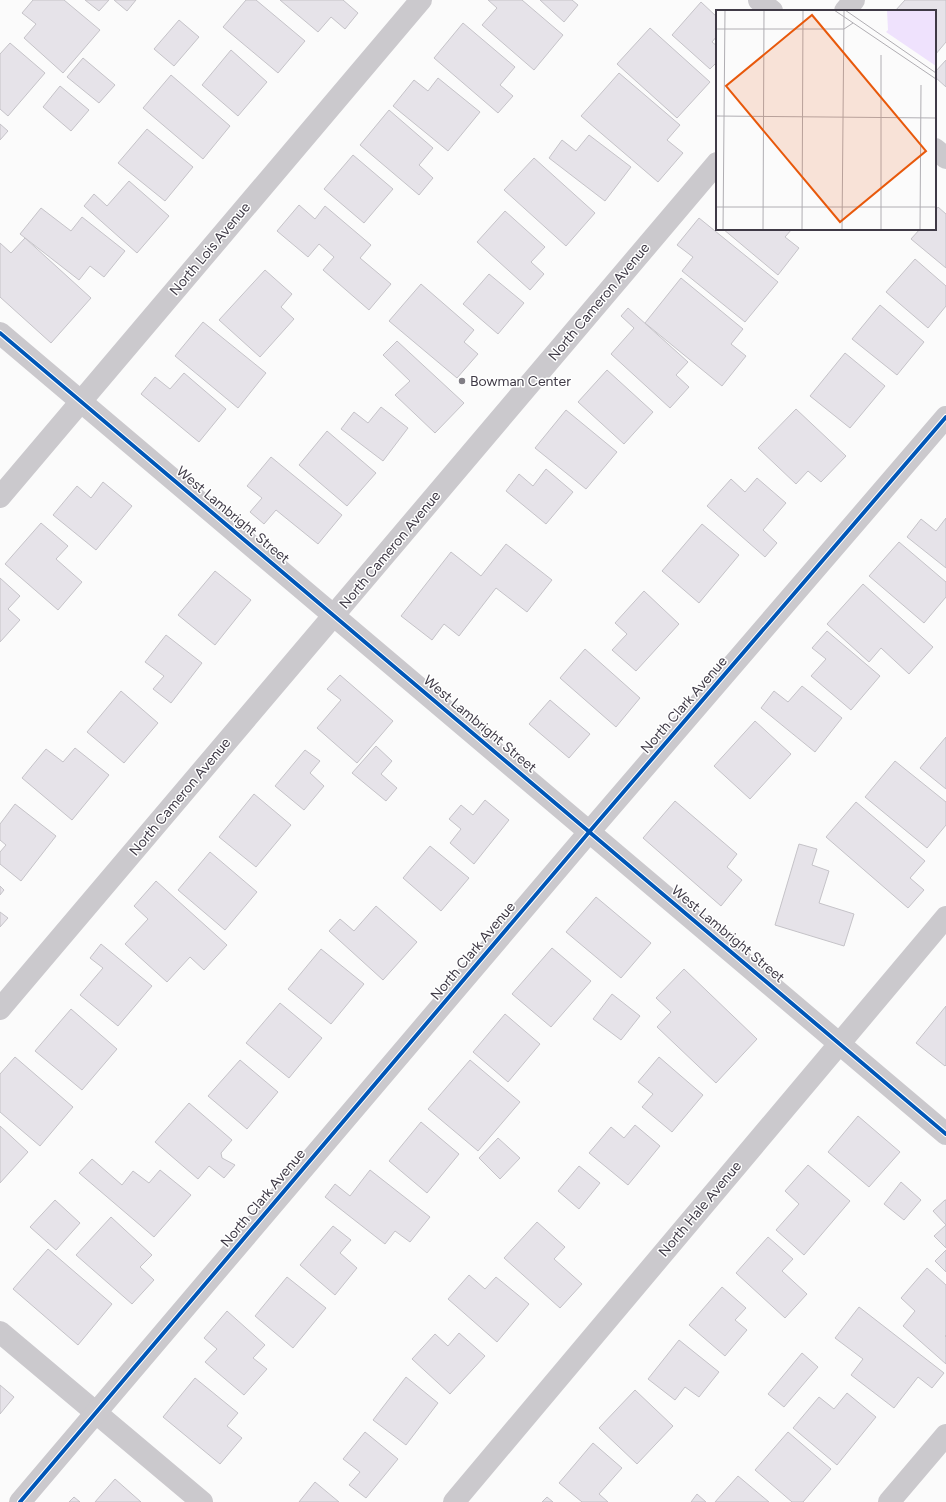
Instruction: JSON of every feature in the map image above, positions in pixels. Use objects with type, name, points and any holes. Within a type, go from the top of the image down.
[{"type":"street","name":"North Lois Avenue","points":[[0,497],[421,0]]},
{"type":"street","points":[[759,0],[771,10]]},
{"type":"street","points":[[846,10],[854,0]]},
{"type":"street","points":[[936,150],[946,158]]},
{"type":"street","name":"North Cameron Avenue","points":[[0,1009],[335,616],[716,164]]},
{"type":"street","name":"West Lambright Street","points":[[0,333],[946,1134]]},
{"type":"street","name":"North Clark Avenue","points":[[20,1502],[590,831],[946,417]]},
{"type":"street","name":"North Hale Avenue","points":[[454,1502],[946,917]]},
{"type":"street","points":[[0,1332],[202,1502]]},
{"type":"street","points":[[889,1502],[946,1435]]},
{"type":"building","points":[[33,0],[64,0],[100,30],[63,73],[24,38],[36,24],[22,13]]},
{"type":"building","points":[[85,0],[109,0],[99,11]]},
{"type":"building","points":[[114,0],[136,0],[127,11]]},
{"type":"building","points":[[246,0],[256,0],[305,41],[278,73],[223,27]]},
{"type":"building","points":[[280,0],[343,0],[358,13],[345,29],[331,17],[318,32]]},
{"type":"building","points":[[488,0],[522,0],[563,35],[534,70],[482,25],[497,8]]},
{"type":"building","points":[[540,0],[572,0],[578,5],[564,22]]},
{"type":"building","points":[[905,0],[946,0],[946,42],[936,54],[936,10],[896,10]]},
{"type":"building","points":[[701,2],[716,16],[716,37],[712,42],[716,45],[716,63],[710,69],[672,35]]},
{"type":"building","points":[[179,20],[199,37],[174,66],[154,49]]},
{"type":"building","points":[[463,23],[515,67],[500,85],[513,96],[498,113],[434,58]]},
{"type":"building","points":[[650,28],[710,82],[677,118],[617,64]]},
{"type":"building","points":[[10,43],[45,73],[8,116],[0,109],[0,54]]},
{"type":"building","points":[[231,50],[267,82],[238,116],[202,85]]},
{"type":"building","points":[[83,58],[115,85],[99,103],[67,77]]},
{"type":"building","points":[[946,60],[946,87],[936,78],[936,71]]},
{"type":"building","points":[[619,73],[680,125],[667,140],[683,153],[658,182],[581,116]]},
{"type":"building","points":[[171,75],[230,126],[203,159],[143,108]]},
{"type":"building","points":[[438,78],[480,112],[448,151],[393,106],[414,80],[428,91]]},
{"type":"building","points":[[60,86],[89,110],[71,131],[43,107]]},
{"type":"building","points":[[389,110],[433,148],[419,165],[433,178],[419,195],[360,145]]},
{"type":"building","points":[[0,124],[8,131],[0,140]]},
{"type":"building","points":[[147,129],[193,167],[165,201],[118,163]]},
{"type":"building","points":[[589,135],[631,167],[605,201],[549,158],[562,140],[576,151]]},
{"type":"building","points":[[353,155],[393,189],[364,223],[324,189]]},
{"type":"building","points":[[534,158],[595,213],[566,246],[504,190]]},
{"type":"building","points":[[129,181],[169,216],[137,253],[84,206],[94,194],[107,206]]},
{"type":"building","points":[[299,205],[315,219],[325,206],[371,245],[360,258],[391,284],[369,310],[323,270],[334,257],[319,244],[308,257],[277,231]]},
{"type":"building","points":[[938,207],[946,214],[946,268],[911,239],[919,230],[936,230],[936,210]]},
{"type":"building","points":[[41,208],[71,231],[82,217],[125,251],[104,277],[90,266],[79,280],[20,234]]},
{"type":"building","points":[[505,211],[545,247],[531,262],[544,274],[530,290],[477,242]]},
{"type":"building","points":[[699,218],[778,282],[745,322],[682,271],[693,257],[677,245]]},
{"type":"building","points":[[724,230],[791,230],[785,237],[799,248],[778,275]]},
{"type":"building","points":[[25,238],[91,298],[51,343],[0,297],[0,243],[11,253]]},
{"type":"building","points":[[915,259],[946,286],[946,306],[928,328],[886,292]]},
{"type":"building","points":[[265,270],[292,294],[281,307],[294,319],[260,357],[219,320]]},
{"type":"building","points":[[489,274],[524,303],[498,334],[463,304]]},
{"type":"building","points":[[681,278],[743,329],[731,344],[746,356],[722,386],[645,323]]},
{"type":"building","points":[[421,284],[474,330],[464,342],[478,354],[457,378],[389,321]]},
{"type":"building","points":[[880,305],[924,342],[897,375],[852,339]]},
{"type":"building","points":[[628,308],[688,362],[676,375],[689,387],[670,408],[611,354],[634,328],[621,316]]},
{"type":"building","points":[[203,322],[266,373],[238,408],[175,356]]},
{"type":"building","points":[[397,341],[464,403],[435,433],[395,395],[410,381],[383,355]]},
{"type":"building","points":[[845,353],[885,386],[850,428],[810,396]]},
{"type":"building","points":[[607,370],[653,412],[624,444],[578,402]]},
{"type":"building","points":[[184,373],[226,409],[199,442],[141,394],[155,377],[170,389]]},
{"type":"building","points":[[381,407],[408,428],[383,461],[341,429],[354,412],[368,423]]},
{"type":"building","points":[[796,409],[846,456],[821,482],[808,471],[796,484],[758,448]]},
{"type":"building","points":[[566,410],[617,452],[586,489],[535,448]]},
{"type":"building","points":[[327,431],[376,473],[347,506],[299,465]]},
{"type":"building","points":[[271,457],[342,515],[318,544],[276,510],[264,524],[250,512],[262,498],[247,486]]},
{"type":"building","points":[[546,469],[573,492],[546,524],[506,491],[519,474],[533,486]]},
{"type":"building","points":[[757,478],[786,503],[763,530],[777,543],[765,557],[707,506],[731,479],[745,492]]},
{"type":"building","points":[[103,482],[132,506],[96,550],[53,515],[77,486],[91,498]]},
{"type":"building","points":[[946,518],[946,568],[907,537],[921,519],[936,531]]},
{"type":"building","points":[[41,523],[68,546],[56,559],[82,582],[58,610],[5,564]]},
{"type":"building","points":[[702,524],[739,555],[699,603],[662,571]]},
{"type":"building","points":[[899,542],[946,582],[946,597],[924,623],[869,576]]},
{"type":"building","points":[[506,544],[552,580],[527,612],[496,588],[459,636],[444,624],[432,640],[401,616],[451,552],[481,576]]},
{"type":"building","points":[[215,571],[251,600],[215,645],[178,615]]},
{"type":"building","points":[[0,578],[20,596],[8,609],[20,620],[0,642]]},
{"type":"building","points":[[863,584],[933,647],[909,674],[881,648],[869,662],[827,624]]},
{"type":"building","points":[[644,591],[679,624],[636,671],[612,650],[627,634],[615,623]]},
{"type":"building","points":[[827,631],[880,676],[851,710],[811,676],[826,659],[812,648]]},
{"type":"building","points":[[166,635],[202,663],[171,703],[153,689],[164,676],[145,662]]},
{"type":"building","points":[[585,649],[640,698],[616,727],[560,678]]},
{"type":"building","points":[[340,675],[393,721],[357,763],[317,728],[341,700],[327,689]]},
{"type":"building","points":[[802,686],[842,718],[815,752],[761,708],[774,691],[788,702]]},
{"type":"building","points":[[121,691],[158,723],[124,763],[87,732]]},
{"type":"building","points":[[550,700],[590,734],[569,758],[529,724]]},
{"type":"building","points":[[755,721],[791,754],[750,799],[714,766]]},
{"type":"building","points":[[946,737],[946,789],[920,768]]},
{"type":"building","points":[[376,746],[392,761],[381,774],[397,788],[386,801],[352,773]]},
{"type":"building","points":[[75,748],[109,775],[72,820],[22,778],[46,749],[63,762]]},
{"type":"building","points":[[305,750],[320,761],[310,773],[324,786],[304,810],[275,786]]},
{"type":"building","points":[[895,761],[946,802],[946,825],[927,848],[865,797]]},
{"type":"building","points":[[254,794],[291,825],[256,867],[219,837]]},
{"type":"building","points":[[485,800],[509,820],[474,864],[450,843],[461,829],[449,819],[461,805],[473,815]]},
{"type":"building","points":[[675,801],[737,854],[727,867],[742,880],[721,906],[643,838]]},
{"type":"building","points":[[856,802],[925,861],[910,878],[924,890],[908,908],[826,837]]},
{"type":"building","points":[[15,804],[56,836],[21,881],[0,864],[0,852],[6,845],[0,840],[0,824]]},
{"type":"building","points":[[799,844],[817,849],[812,865],[829,871],[819,903],[854,914],[844,946],[775,925]]},
{"type":"building","points":[[430,846],[469,878],[441,911],[403,878]]},
{"type":"building","points":[[210,852],[257,892],[225,930],[178,890]]},
{"type":"building","points":[[156,881],[227,945],[204,970],[190,957],[167,982],[125,944],[148,919],[134,906]]},
{"type":"building","points":[[0,886],[4,890],[0,895]]},
{"type":"building","points":[[596,897],[651,943],[621,978],[566,932]]},
{"type":"building","points":[[376,906],[417,942],[383,980],[329,931],[340,919],[354,931]]},
{"type":"building","points":[[0,912],[8,918],[0,927]]},
{"type":"building","points":[[101,944],[152,986],[118,1026],[80,995],[103,968],[90,958]]},
{"type":"building","points":[[552,948],[591,981],[551,1027],[512,994]]},
{"type":"building","points":[[321,949],[364,984],[331,1024],[288,989]]},
{"type":"building","points":[[684,969],[757,1039],[716,1083],[657,1027],[671,1012],[656,998]]},
{"type":"building","points":[[612,994],[640,1016],[621,1040],[593,1019]]},
{"type":"building","points":[[280,1003],[322,1038],[289,1078],[246,1043]]},
{"type":"building","points":[[946,1006],[946,1065],[945,1066],[916,1043]]},
{"type":"building","points":[[71,1009],[117,1049],[82,1090],[35,1051]]},
{"type":"building","points":[[505,1014],[540,1044],[508,1082],[473,1052]]},
{"type":"building","points":[[15,1057],[73,1107],[40,1146],[0,1112],[0,1074]]},
{"type":"building","points":[[659,1057],[703,1095],[672,1132],[642,1107],[653,1094],[638,1082]]},
{"type":"building","points":[[240,1060],[278,1092],[247,1129],[208,1096]]},
{"type":"building","points":[[470,1060],[520,1102],[478,1151],[428,1109]]},
{"type":"building","points":[[189,1103],[232,1140],[221,1153],[222,1158],[235,1165],[224,1178],[209,1166],[198,1179],[155,1142]]},
{"type":"building","points":[[858,1116],[900,1152],[869,1187],[828,1152]]},
{"type":"building","points":[[421,1122],[459,1154],[427,1193],[389,1161]]},
{"type":"building","points":[[635,1125],[660,1146],[628,1185],[589,1153],[611,1127],[624,1138]]},
{"type":"building","points":[[0,1126],[28,1152],[0,1183]]},
{"type":"building","points":[[498,1138],[520,1158],[500,1179],[479,1158]]},
{"type":"building","points":[[92,1159],[122,1185],[133,1171],[149,1183],[160,1170],[191,1195],[154,1237],[79,1173]]},
{"type":"building","points":[[808,1165],[850,1201],[804,1255],[776,1230],[799,1204],[785,1191]]},
{"type":"building","points":[[579,1166],[600,1183],[579,1209],[558,1191]]},
{"type":"building","points":[[370,1170],[430,1217],[410,1242],[395,1231],[385,1244],[325,1197],[335,1184],[350,1196]]},
{"type":"building","points":[[901,1182],[921,1200],[904,1220],[884,1204]]},
{"type":"building","points":[[55,1200],[80,1223],[56,1250],[30,1227]]},
{"type":"building","points":[[946,1200],[946,1225],[933,1211]]},
{"type":"building","points":[[111,1217],[152,1255],[140,1267],[154,1280],[132,1304],[76,1255]]},
{"type":"building","points":[[537,1222],[565,1247],[554,1259],[582,1284],[560,1308],[504,1258]]},
{"type":"building","points":[[946,1225],[946,1248],[934,1236]]},
{"type":"building","points":[[333,1226],[351,1240],[340,1253],[357,1268],[335,1295],[300,1265]]},
{"type":"building","points":[[768,1237],[793,1259],[782,1271],[807,1294],[785,1318],[736,1273]]},
{"type":"building","points":[[48,1249],[112,1304],[78,1345],[13,1289]]},
{"type":"building","points":[[946,1250],[946,1272],[935,1261]]},
{"type":"building","points":[[927,1268],[946,1285],[946,1364],[903,1326],[915,1311],[901,1298]]},
{"type":"building","points":[[469,1275],[485,1289],[496,1277],[529,1304],[497,1342],[448,1299]]},
{"type":"building","points":[[287,1277],[326,1308],[293,1348],[255,1316]]},
{"type":"building","points":[[722,1287],[746,1308],[735,1320],[747,1330],[725,1356],[689,1325]]},
{"type":"building","points":[[859,1307],[944,1373],[932,1388],[918,1377],[894,1408],[851,1375],[863,1359],[835,1338]]},
{"type":"building","points":[[227,1311],[265,1345],[253,1358],[267,1369],[244,1395],[205,1362],[217,1349],[204,1338]]},
{"type":"building","points":[[459,1333],[485,1356],[450,1394],[412,1359],[435,1334],[448,1346]]},
{"type":"building","points":[[679,1340],[719,1372],[699,1397],[685,1387],[675,1400],[648,1379]]},
{"type":"building","points":[[802,1353],[818,1367],[784,1407],[768,1394]]},
{"type":"building","points":[[406,1377],[438,1403],[406,1445],[373,1420]]},
{"type":"building","points":[[195,1378],[238,1413],[227,1426],[242,1438],[220,1464],[163,1417]]},
{"type":"building","points":[[0,1385],[14,1397],[0,1414]]},
{"type":"building","points":[[635,1390],[673,1426],[637,1464],[599,1428]]},
{"type":"building","points":[[847,1393],[876,1417],[837,1465],[793,1428],[819,1397],[834,1409]]},
{"type":"building","points":[[365,1432],[398,1459],[366,1498],[349,1485],[360,1472],[343,1459]]},
{"type":"building","points":[[788,1432],[831,1469],[803,1502],[792,1502],[755,1470]]},
{"type":"building","points":[[593,1443],[622,1468],[599,1494],[608,1502],[582,1502],[559,1483]]},
{"type":"building","points":[[738,1476],[769,1502],[715,1502]]},
{"type":"building","points":[[115,1479],[141,1502],[95,1502]]},
{"type":"building","points":[[315,1482],[339,1502],[299,1502]]},
{"type":"building","points":[[697,1494],[706,1502],[691,1502]]},
{"type":"building","points":[[74,1497],[80,1502],[69,1502]]},
{"type":"building","points":[[547,1497],[553,1502],[542,1502]]},
{"type":"cycle path","points":[[0,333],[946,1134]]},
{"type":"cycle path","points":[[20,1502],[590,831],[946,417]]},
{"type":"place","name":"Bowman Center","points":[[462,381]]}]
